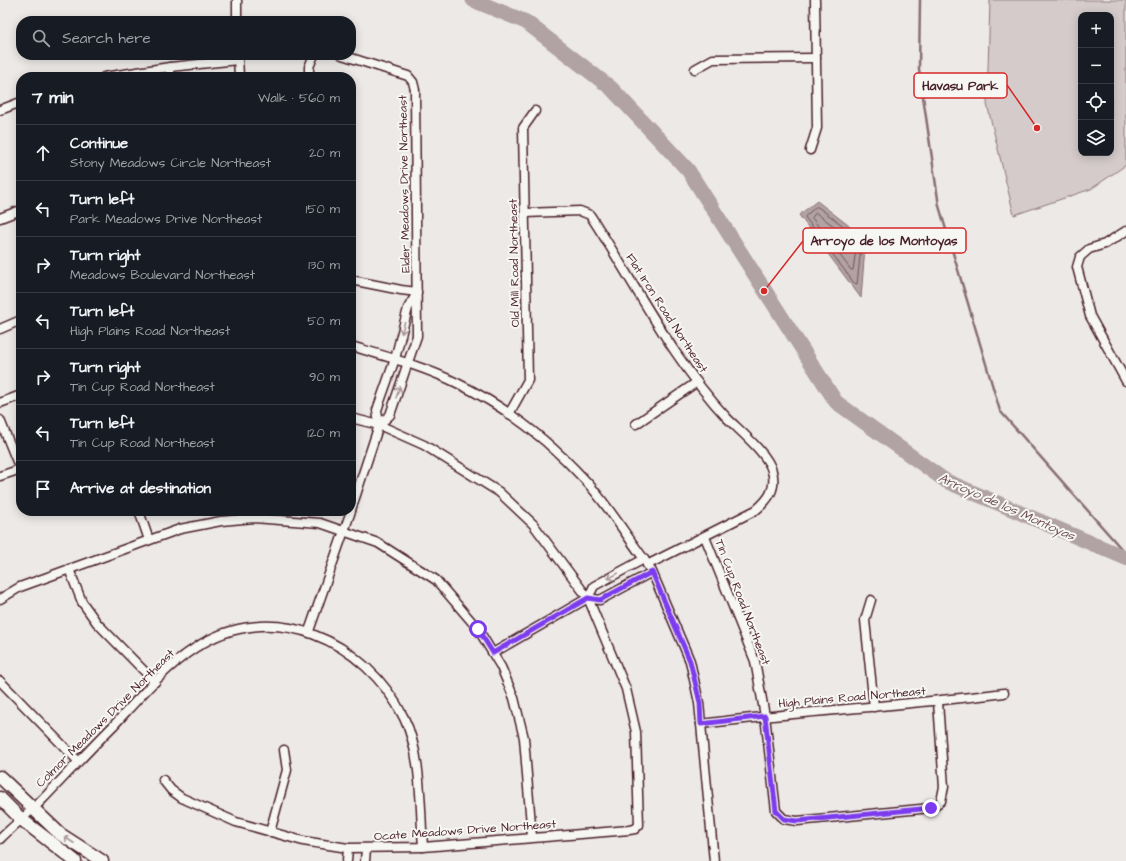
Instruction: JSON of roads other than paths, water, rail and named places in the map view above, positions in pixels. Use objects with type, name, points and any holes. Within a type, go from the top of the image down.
[{"type":"street","points":[[237,0],[238,16]]},
{"type":"street","points":[[810,150],[817,128],[815,0]]},
{"type":"street","points":[[695,70],[713,59],[816,58]]},
{"type":"street","name":"Elder Meadows Drive Northeast","points":[[356,59],[400,72],[408,76],[413,82],[415,98],[418,292],[417,336],[390,415],[379,425]]},
{"type":"street","points":[[137,72],[223,60]]},
{"type":"street","points":[[238,60],[239,72]]},
{"type":"street","points":[[309,72],[312,60]]},
{"type":"street","points":[[170,67],[170,72]]},
{"type":"street","points":[[0,110],[16,104]]},
{"type":"street","name":"Old Mill Road Northeast","points":[[508,414],[528,380],[523,128],[535,111]]},
{"type":"street","name":"Flat Iron Road Northeast","points":[[525,212],[580,211],[590,215],[682,364],[717,407],[767,460],[772,471],[773,487],[768,500],[756,510],[648,565]]},
{"type":"street","points":[[0,218],[16,212]]},
{"type":"street","points":[[1126,231],[1105,244],[1089,249],[1080,257],[1077,267],[1090,316],[1126,381]]},
{"type":"street","points":[[356,281],[418,292],[408,308],[395,359],[376,410],[379,425],[356,496]]},
{"type":"street","points":[[0,329],[16,322]]},
{"type":"street","points":[[356,347],[408,363],[460,384],[508,414],[552,446],[586,480],[648,565],[690,661],[700,703],[714,861]]},
{"type":"street","points":[[636,424],[697,382]]},
{"type":"street","points":[[0,403],[16,397]]},
{"type":"street","points":[[356,419],[379,425],[424,445],[499,492],[534,524],[588,598],[600,600],[648,565]]},
{"type":"street","points":[[0,420],[16,457]]},
{"type":"street","points":[[0,466],[2,475],[16,471]]},
{"type":"street","points":[[141,516],[150,540]]},
{"type":"street","points":[[309,631],[349,516]]},
{"type":"street","points":[[0,599],[20,587],[180,529],[221,521],[254,518],[320,524],[378,543],[436,580],[478,629],[493,653],[514,698],[524,738],[532,837]]},
{"type":"street","name":"Tin Cup Road Northeast","points":[[705,537],[755,661],[765,716],[776,811],[784,819],[797,821],[931,808],[941,801],[944,787],[938,702]]},
{"type":"street","points":[[493,653],[588,598],[594,586],[648,565]]},
{"type":"street","points":[[69,569],[82,602],[97,622],[155,682]]},
{"type":"street","name":"Ocate Meadows Drive Northeast","points":[[163,780],[171,790],[182,798],[236,822],[303,841],[348,848],[366,849],[423,847],[635,829],[639,825],[636,732],[626,689],[588,598]]},
{"type":"street","points":[[871,600],[865,620],[874,707]]},
{"type":"street","name":"Colmor Meadows Drive Northeast","points":[[0,839],[32,809],[155,682],[183,656],[196,647],[229,631],[245,626],[262,625],[280,626],[309,631],[336,644],[361,663],[384,687],[404,718],[413,742],[423,847]]},
{"type":"street","points":[[0,681],[78,761]]},
{"type":"street","name":"High Plains Road Northeast","points":[[701,724],[765,716],[938,702],[1004,693]]},
{"type":"street","points":[[270,832],[287,770],[284,750]]},
{"type":"street","points":[[0,777],[60,834],[102,861]]},
{"type":"street","points":[[0,798],[21,819],[75,861]]},
{"type":"street","points":[[347,861],[348,848]]},
{"type":"street","points":[[365,861],[366,849]]},
{"type":"water","points":[[817,201],[848,225],[865,247],[861,298],[799,215]]},
{"type":"waterway","name":"Arroyo de los Montoyas","points":[[473,0],[526,22],[611,88],[688,170],[836,402],[946,481],[1126,558]]},
{"type":"waterway","points":[[920,0],[919,69],[939,206],[1000,411],[1126,554]]},
{"type":"place","name":"Havasu Park","points":[[1037,128]]},
{"type":"place","name":"Arroyo de los Montoyas","points":[[764,291]]}]
